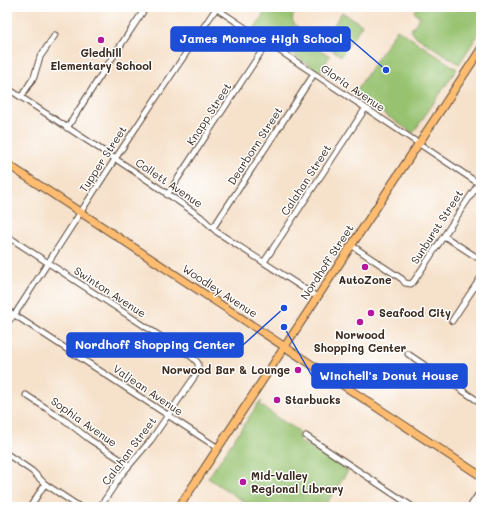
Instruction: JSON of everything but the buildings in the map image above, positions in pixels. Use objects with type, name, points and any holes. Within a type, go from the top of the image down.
[{"type":"main road","name":"Nordhoff Street","points":[[178,507],[481,50]]},
{"type":"main road","name":"Woodley Avenue","points":[[7,164],[481,476]]},
{"type":"street","points":[[67,128],[146,7]]},
{"type":"street","name":"Gloria Avenue","points":[[216,8],[365,109],[480,183]]},
{"type":"street","name":"Tupper Street","points":[[7,323],[15,314],[115,159],[216,8]]},
{"type":"street","points":[[21,97],[34,77],[40,57],[54,35]]},
{"type":"street","name":"Knapp Street","points":[[167,195],[267,43]]},
{"type":"street","name":"Dearborn Street","points":[[213,228],[314,74]]},
{"type":"street","name":"Collett Avenue","points":[[7,88],[115,159],[201,218],[213,228],[317,297]]},
{"type":"street","name":"Calahan Street","points":[[264,262],[365,109]]},
{"type":"street","name":"Sunburst Street","points":[[351,245],[409,284],[414,281],[480,183]]},
{"type":"street","name":"Swinton Avenue","points":[[7,236],[192,357],[199,367]]},
{"type":"street","points":[[444,236],[481,260]]},
{"type":"street","points":[[452,321],[481,277]]},
{"type":"street","name":"Valjean Avenue","points":[[7,310],[218,448]]},
{"type":"street","points":[[408,354],[481,403]]},
{"type":"street","name":"Calahan Street","points":[[100,507],[129,465],[148,444],[195,376],[199,367]]},
{"type":"street","name":"Sophia Avenue","points":[[26,395],[129,465]]},
{"type":"street","points":[[306,436],[413,507]]},
{"type":"street","points":[[7,454],[32,471],[45,484],[80,507]]},
{"type":"street","points":[[30,507],[45,484]]},
{"type":"street","points":[[470,507],[481,490]]},
{"type":"green space","points":[[268,7],[298,7],[292,19],[297,27],[305,32],[301,38],[330,56],[320,72],[254,29]]},
{"type":"green space","points":[[418,7],[481,7],[481,30],[459,64],[415,36],[411,30],[420,17],[414,12]]},
{"type":"green space","points":[[342,12],[362,25],[341,56],[322,43]]},
{"type":"green space","points":[[397,29],[457,69],[413,133],[354,94]]},
{"type":"green space","points":[[260,401],[262,402],[260,405],[299,431],[298,437],[301,443],[311,447],[348,471],[324,507],[252,507],[208,478]]},
{"type":"place","name":"Gledhill Elementary School","points":[[101,40]]},
{"type":"place","name":"James Monroe High School","points":[[386,70]]},
{"type":"place","name":"AutoZone","points":[[365,267]]},
{"type":"place","name":"Nordhoff Shopping Center","points":[[284,308]]},
{"type":"place","name":"Seafood City","points":[[371,313]]},
{"type":"place","name":"Norwood Shopping Center","points":[[360,322]]},
{"type":"place","name":"Winchell's Donut House","points":[[284,327]]},
{"type":"place","name":"Norwood Bar & Lounge","points":[[298,370]]},
{"type":"place","name":"Starbucks","points":[[277,400]]},
{"type":"place","name":"Mid-Valley Regional Library","points":[[243,482]]}]
